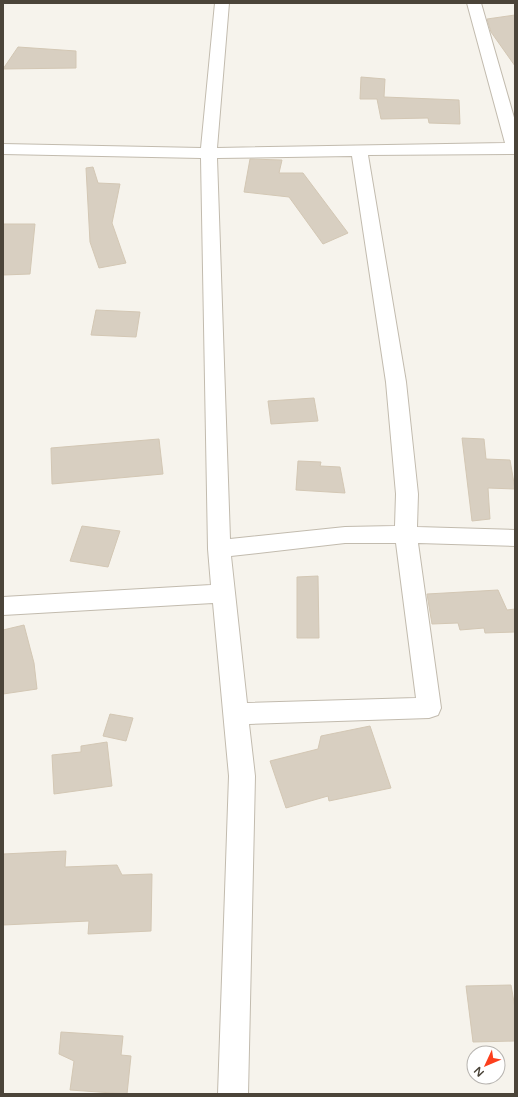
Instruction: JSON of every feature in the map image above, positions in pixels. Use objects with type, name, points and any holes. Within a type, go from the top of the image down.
[{"type":"street","points":[[222,3],[209,153],[219,549],[242,776],[233,1094]]},
{"type":"street","points":[[3,149],[209,153],[515,148],[474,3]]},
{"type":"street","points":[[236,714],[429,708],[418,613],[406,534],[407,494],[396,382],[359,151]]},
{"type":"street","points":[[219,549],[345,535],[406,534],[515,538]]},
{"type":"street","points":[[3,606],[224,593]]},
{"type":"building","points":[[515,15],[515,66],[491,32],[487,19]]},
{"type":"building","points":[[18,47],[76,51],[76,68],[3,69]]},
{"type":"building","points":[[361,77],[385,79],[384,97],[459,100],[460,124],[429,123],[428,118],[381,119],[377,99],[360,99]]},
{"type":"building","points":[[250,159],[282,160],[279,173],[303,173],[348,233],[323,244],[289,197],[244,192]]},
{"type":"building","points":[[93,167],[98,183],[120,184],[112,223],[126,263],[99,268],[90,242],[86,168]]},
{"type":"building","points":[[3,224],[35,224],[30,274],[3,275]]},
{"type":"building","points":[[96,310],[140,312],[136,337],[91,335]]},
{"type":"building","points":[[314,398],[318,421],[271,424],[268,401]]},
{"type":"building","points":[[462,438],[484,439],[486,459],[510,460],[515,489],[488,488],[490,519],[472,521]]},
{"type":"building","points":[[159,439],[163,474],[52,484],[51,448]]},
{"type":"building","points":[[298,461],[321,462],[320,466],[340,467],[345,493],[296,490]]},
{"type":"building","points":[[82,526],[120,531],[108,567],[70,561]]},
{"type":"building","points":[[318,576],[319,638],[297,638],[297,577]]},
{"type":"building","points":[[498,590],[507,610],[515,609],[515,632],[485,633],[484,628],[460,630],[458,623],[432,624],[427,594]]},
{"type":"building","points":[[24,625],[34,663],[37,689],[3,694],[3,630]]},
{"type":"building","points":[[110,714],[133,718],[126,741],[103,736]]},
{"type":"building","points":[[370,726],[391,788],[329,801],[328,796],[286,808],[270,761],[318,749],[321,736]]},
{"type":"building","points":[[107,742],[112,786],[54,794],[52,755],[81,752],[81,746]]},
{"type":"building","points":[[66,851],[65,867],[117,865],[122,875],[152,874],[151,931],[88,934],[89,921],[3,925],[3,854]]},
{"type":"building","points":[[511,985],[515,1008],[515,1041],[473,1042],[466,986]]},
{"type":"building","points":[[61,1032],[123,1036],[121,1055],[131,1056],[127,1094],[70,1090],[74,1061],[59,1054]]}]
